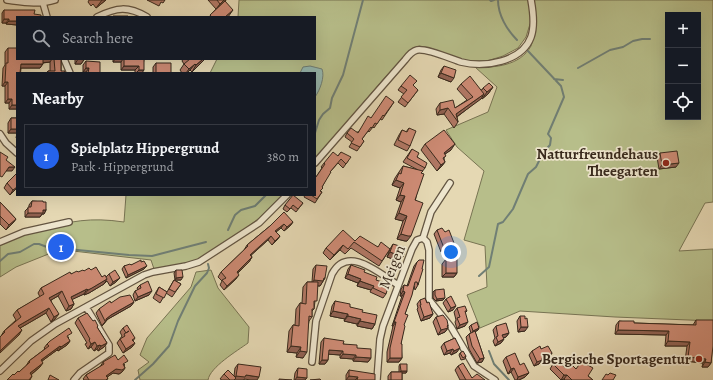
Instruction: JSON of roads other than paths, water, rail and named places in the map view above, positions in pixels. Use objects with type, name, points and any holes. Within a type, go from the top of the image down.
[{"type":"street","points":[[7,0],[43,3],[55,0]]},
{"type":"street","points":[[316,162],[405,60],[415,51],[423,50],[460,62],[481,65],[510,58],[519,52],[527,43],[531,35],[531,0]]},
{"type":"street","points":[[43,3],[47,16]]},
{"type":"street","points":[[99,16],[109,11],[121,9],[132,10],[145,16]]},
{"type":"street","points":[[64,60],[70,72]]},
{"type":"street","points":[[0,134],[6,143],[16,152]]},
{"type":"street","points":[[423,238],[431,212],[450,183]]},
{"type":"street","points":[[0,371],[39,335],[55,324],[144,275],[199,262],[259,222],[286,196]]},
{"type":"street","points":[[0,242],[24,232],[69,222]]},
{"type":"street","name":"Meigen","points":[[377,380],[381,332],[415,243],[417,240],[423,238],[427,242],[429,250],[429,299],[451,327],[474,366],[495,380]]},
{"type":"street","points":[[312,362],[316,321],[332,274],[337,267],[346,262],[360,262],[398,285]]},
{"type":"street","points":[[74,380],[85,370],[106,356],[110,349],[86,307]]},
{"type":"water","points":[[310,66],[322,69],[322,83],[316,96],[316,72],[300,72],[303,67]]},
{"type":"waterway","points":[[316,130],[319,120],[330,108],[332,98],[343,75],[363,0]]},
{"type":"waterway","points":[[490,0],[494,0]]},
{"type":"waterway","points":[[498,0],[498,6],[504,22],[517,40]]},
{"type":"waterway","points":[[578,68],[610,50],[623,47],[633,41],[650,39]]},
{"type":"waterway","points":[[479,276],[489,267],[498,224],[503,222],[513,209],[528,174],[536,167],[540,156],[550,145],[551,138],[548,134],[564,97],[561,86],[528,51]]},
{"type":"waterway","points":[[554,79],[563,80]]},
{"type":"waterway","points":[[228,230],[235,215],[241,210],[255,206],[265,196]]},
{"type":"waterway","points":[[0,261],[8,254],[20,252],[34,244],[47,247],[152,256],[206,242]]},
{"type":"waterway","points":[[135,380],[153,364],[169,346],[178,321],[195,286],[207,273],[209,268],[208,264]]},
{"type":"waterway","points":[[489,351],[494,364],[509,380]]},
{"type":"place","name":"Natturfreundehaus Theegarten","points":[[666,163]]},
{"type":"place","name":"Spielplatz Hippergrund","points":[[61,247]]},
{"type":"place","name":"Bergische Sportagentur","points":[[699,359]]}]
